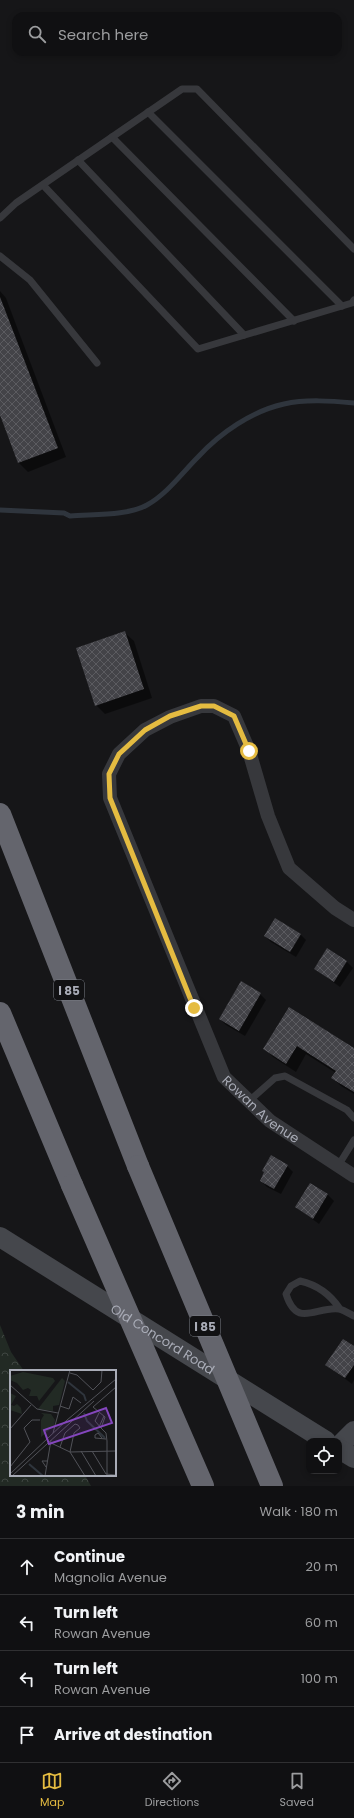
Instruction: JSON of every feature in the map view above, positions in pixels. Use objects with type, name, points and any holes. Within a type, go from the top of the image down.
[{"type":"highway","name":"I 85","points":[[0,814],[138,1166],[272,1486]]},
{"type":"highway","points":[[0,1013],[72,1185],[203,1486]]},
{"type":"main road","name":"Old Concord Road","points":[[0,1237],[321,1438]]},
{"type":"main road","points":[[342,1444],[354,1431]]},
{"type":"main road","points":[[342,1449],[354,1458]]},
{"type":"street","name":"Rowan Avenue","points":[[354,920],[335,908],[289,868],[268,816],[249,751],[234,716],[214,706],[201,706],[170,716],[145,730],[119,754],[109,774],[110,798],[224,1077],[270,1121],[354,1176]]},
{"type":"lane","points":[[0,218],[16,203],[182,89],[197,89],[354,249]]},
{"type":"lane","points":[[148,112],[342,306]]},
{"type":"lane","points":[[112,137],[294,320]]},
{"type":"lane","points":[[78,160],[244,335]]},
{"type":"lane","points":[[43,185],[198,349],[352,303],[354,300]]},
{"type":"lane","points":[[0,256],[30,280],[97,363]]},
{"type":"lane","points":[[249,1101],[275,1078],[285,1076],[347,1110],[354,1118]]},
{"type":"lane","points":[[338,1166],[354,1140]]},
{"type":"lane","points":[[340,1309],[310,1314],[298,1313],[290,1306],[286,1294],[291,1286],[300,1281],[310,1283],[334,1299],[340,1309],[354,1316]]},
{"type":"green space","points":[[0,1325],[11,1352],[23,1370],[10,1370],[10,1476],[86,1476],[91,1486],[0,1486]]},
{"type":"building","points":[[0,297],[58,448],[18,463],[0,415]]},
{"type":"building","points":[[125,631],[144,689],[95,706],[76,648]]},
{"type":"building","points":[[275,918],[301,934],[290,952],[264,936]]},
{"type":"building","points":[[327,948],[347,961],[334,982],[314,969]]},
{"type":"building","points":[[241,981],[261,993],[239,1031],[219,1019]]},
{"type":"building","points":[[289,1007],[354,1048],[354,1092],[331,1078],[336,1071],[297,1046],[286,1064],[263,1049]]},
{"type":"building","points":[[271,1155],[288,1165],[274,1189],[260,1181],[264,1172],[262,1171]]},
{"type":"building","points":[[310,1183],[328,1194],[313,1219],[295,1207]]},
{"type":"building","points":[[343,1339],[354,1346],[354,1365],[345,1378],[325,1365]]},
{"type":"waterway","points":[[0,510],[64,513],[70,516],[120,513],[139,509],[161,495],[216,440],[237,424],[260,412],[272,407],[301,401],[354,403]]},
{"type":"route","points":[[194,1008],[110,798],[109,774],[119,754],[145,730],[170,716],[201,706],[214,706],[234,716],[249,751]]}]
